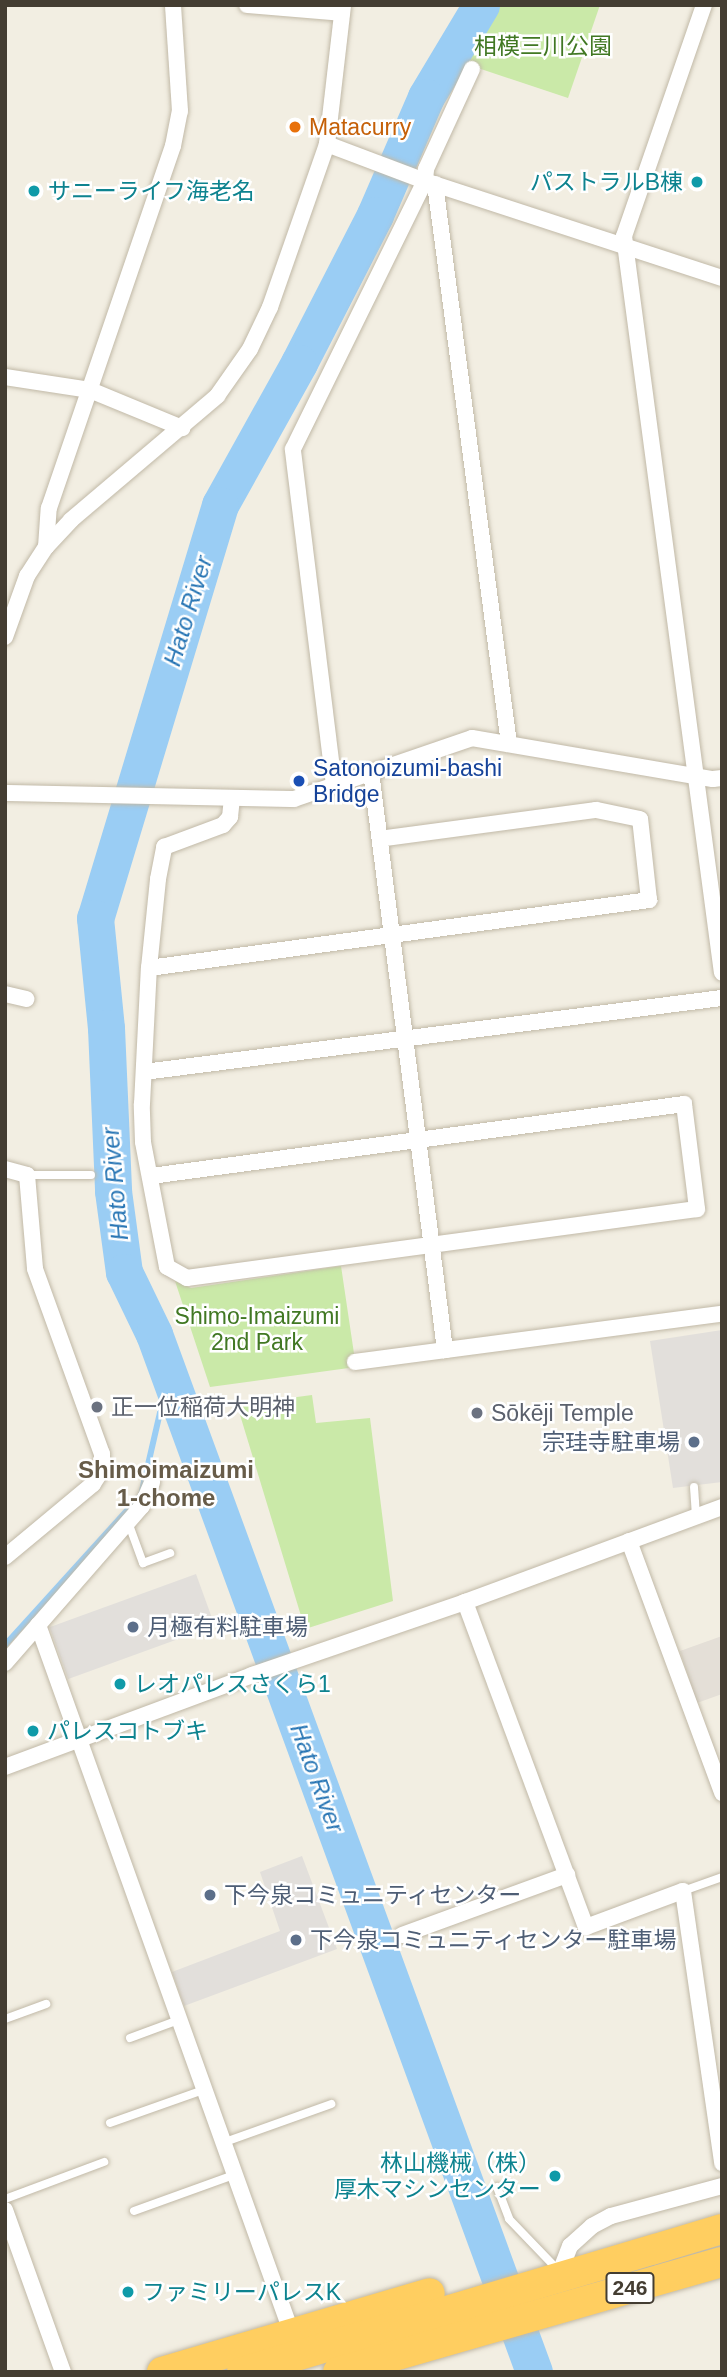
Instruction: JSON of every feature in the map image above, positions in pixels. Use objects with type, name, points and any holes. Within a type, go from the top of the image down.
[{"type":"highway","name":"246","points":[[242,2372],[298,2343],[465,2293],[592,2266],[722,2229]]},
{"type":"highway","name":"246","points":[[338,2372],[722,2262]]},
{"type":"highway","points":[[529,2280],[592,2266]]},
{"type":"highway","points":[[162,2372],[298,2343]]},
{"type":"highway","points":[[391,2372],[439,2344]]},
{"type":"street","points":[[46,547],[49,508],[173,146],[180,111],[173,5]]},
{"type":"street","points":[[5,637],[27,576],[46,547],[98,496],[218,396],[250,349],[270,307],[327,144],[343,9],[247,5]]},
{"type":"street","points":[[704,5],[624,236],[722,973]]},
{"type":"street","points":[[472,69],[426,169],[426,181],[509,744]]},
{"type":"street","points":[[327,144],[426,181],[722,278]]},
{"type":"street","points":[[334,785],[293,449],[426,181]]},
{"type":"street","points":[[5,377],[90,390],[182,428]]},
{"type":"street","points":[[5,793],[294,799],[471,738],[722,778]]},
{"type":"street","points":[[371,772],[445,1350]]},
{"type":"street","points":[[151,1176],[684,1104],[697,1209],[187,1278],[167,1267],[143,1142],[149,968],[164,848],[216,829],[230,817],[232,798]]},
{"type":"street","points":[[149,968],[649,900],[640,819],[596,810],[380,839]]},
{"type":"street","points":[[5,994],[26,999]]},
{"type":"street","points":[[144,1072],[722,998]]},
{"type":"street","points":[[5,1169],[27,1175],[35,1269],[102,1454],[102,1469],[93,1484],[5,1558]]},
{"type":"street","points":[[355,1362],[722,1314]]},
{"type":"street","points":[[5,1663],[147,1499],[152,1482]]},
{"type":"street","points":[[5,1767],[252,1675],[465,1602],[722,1507]]},
{"type":"street","points":[[629,1541],[722,1793]]},
{"type":"street","points":[[465,1602],[586,1927],[684,1891],[722,2162]]},
{"type":"street","points":[[38,1625],[298,2343]]},
{"type":"street","points":[[402,1935],[567,1875]]},
{"type":"street","points":[[559,2272],[570,2246],[581,2234],[601,2221],[722,2186]]},
{"type":"street","points":[[5,2210],[63,2372]]},
{"type":"lane","points":[[27,1175],[91,1175]]},
{"type":"lane","points":[[694,1486],[696,1517]]},
{"type":"lane","points":[[128,1522],[144,1563],[170,1553]]},
{"type":"lane","points":[[684,1891],[722,1877]]},
{"type":"lane","points":[[5,2018],[46,2004]]},
{"type":"lane","points":[[130,2038],[181,2019]]},
{"type":"lane","points":[[110,2123],[206,2089]]},
{"type":"lane","points":[[225,2141],[331,2104]]},
{"type":"lane","points":[[5,2199],[104,2162]]},
{"type":"lane","points":[[134,2211],[236,2174]]},
{"type":"lane","points":[[497,2187],[509,2219],[537,2252],[559,2272]]},
{"type":"shaded area","name":"宗珪寺駐車場","points":[[722,1330],[722,1482],[673,1488],[650,1341]]},
{"type":"shaded area","name":"月極有料駐車場","points":[[196,1574],[215,1626],[68,1679],[49,1627]]},
{"type":"shaded area","points":[[722,1636],[722,1694],[697,1703],[680,1651]]},
{"type":"shaded area","name":"下今泉コミュニティセンター駐車場","points":[[302,1856],[337,1949],[184,2006],[172,1972],[280,1931],[260,1872]]},
{"type":"green space","name":"相模三川公園","points":[[496,5],[600,5],[568,98],[466,64]]},
{"type":"green space","name":"Shimo-Imaizumi 2nd Park","points":[[341,1266],[356,1367],[210,1387],[175,1281],[191,1288]]},
{"type":"green space","points":[[312,1395],[316,1423],[370,1418],[393,1601],[305,1629],[237,1405]]},
{"type":"waterway","name":"Hato River","points":[[481,5],[426,97],[375,215],[299,363],[220,505],[95,918],[106,1028],[113,1191],[124,1272],[154,1334],[534,2372]]},
{"type":"waterway","points":[[5,1645],[141,1495],[169,1374]]},
{"type":"place","name":"Matacurry","points":[[295,127]]},
{"type":"place","name":"パストラルB棟","points":[[697,182]]},
{"type":"place","name":"サニーライフ海老名","points":[[34,191]]},
{"type":"place","name":"Satonoizumi-bashi Bridge","points":[[299,781]]},
{"type":"place","name":"正一位稲荷大明神","points":[[97,1407]]},
{"type":"place","name":"Sōkēji Temple","points":[[477,1413]]},
{"type":"place","name":"宗珪寺駐車場","points":[[694,1442]]},
{"type":"place","name":"月極有料駐車場","points":[[133,1627]]},
{"type":"place","name":"レオパレスさくら1","points":[[120,1684]]},
{"type":"place","name":"パレスコトブキ","points":[[33,1731]]},
{"type":"place","name":"下今泉コミュニティセンター","points":[[210,1895]]},
{"type":"place","name":"下今泉コミュニティセンター駐車場","points":[[296,1940]]},
{"type":"place","name":"林山機械（株） 厚木マシンセンター","points":[[555,2176]]},
{"type":"place","name":"ファミリーパレスK","points":[[128,2292]]},
{"type":"district","name":"Shimoimaizumi 1-chome","points":[[166,1484]]}]
